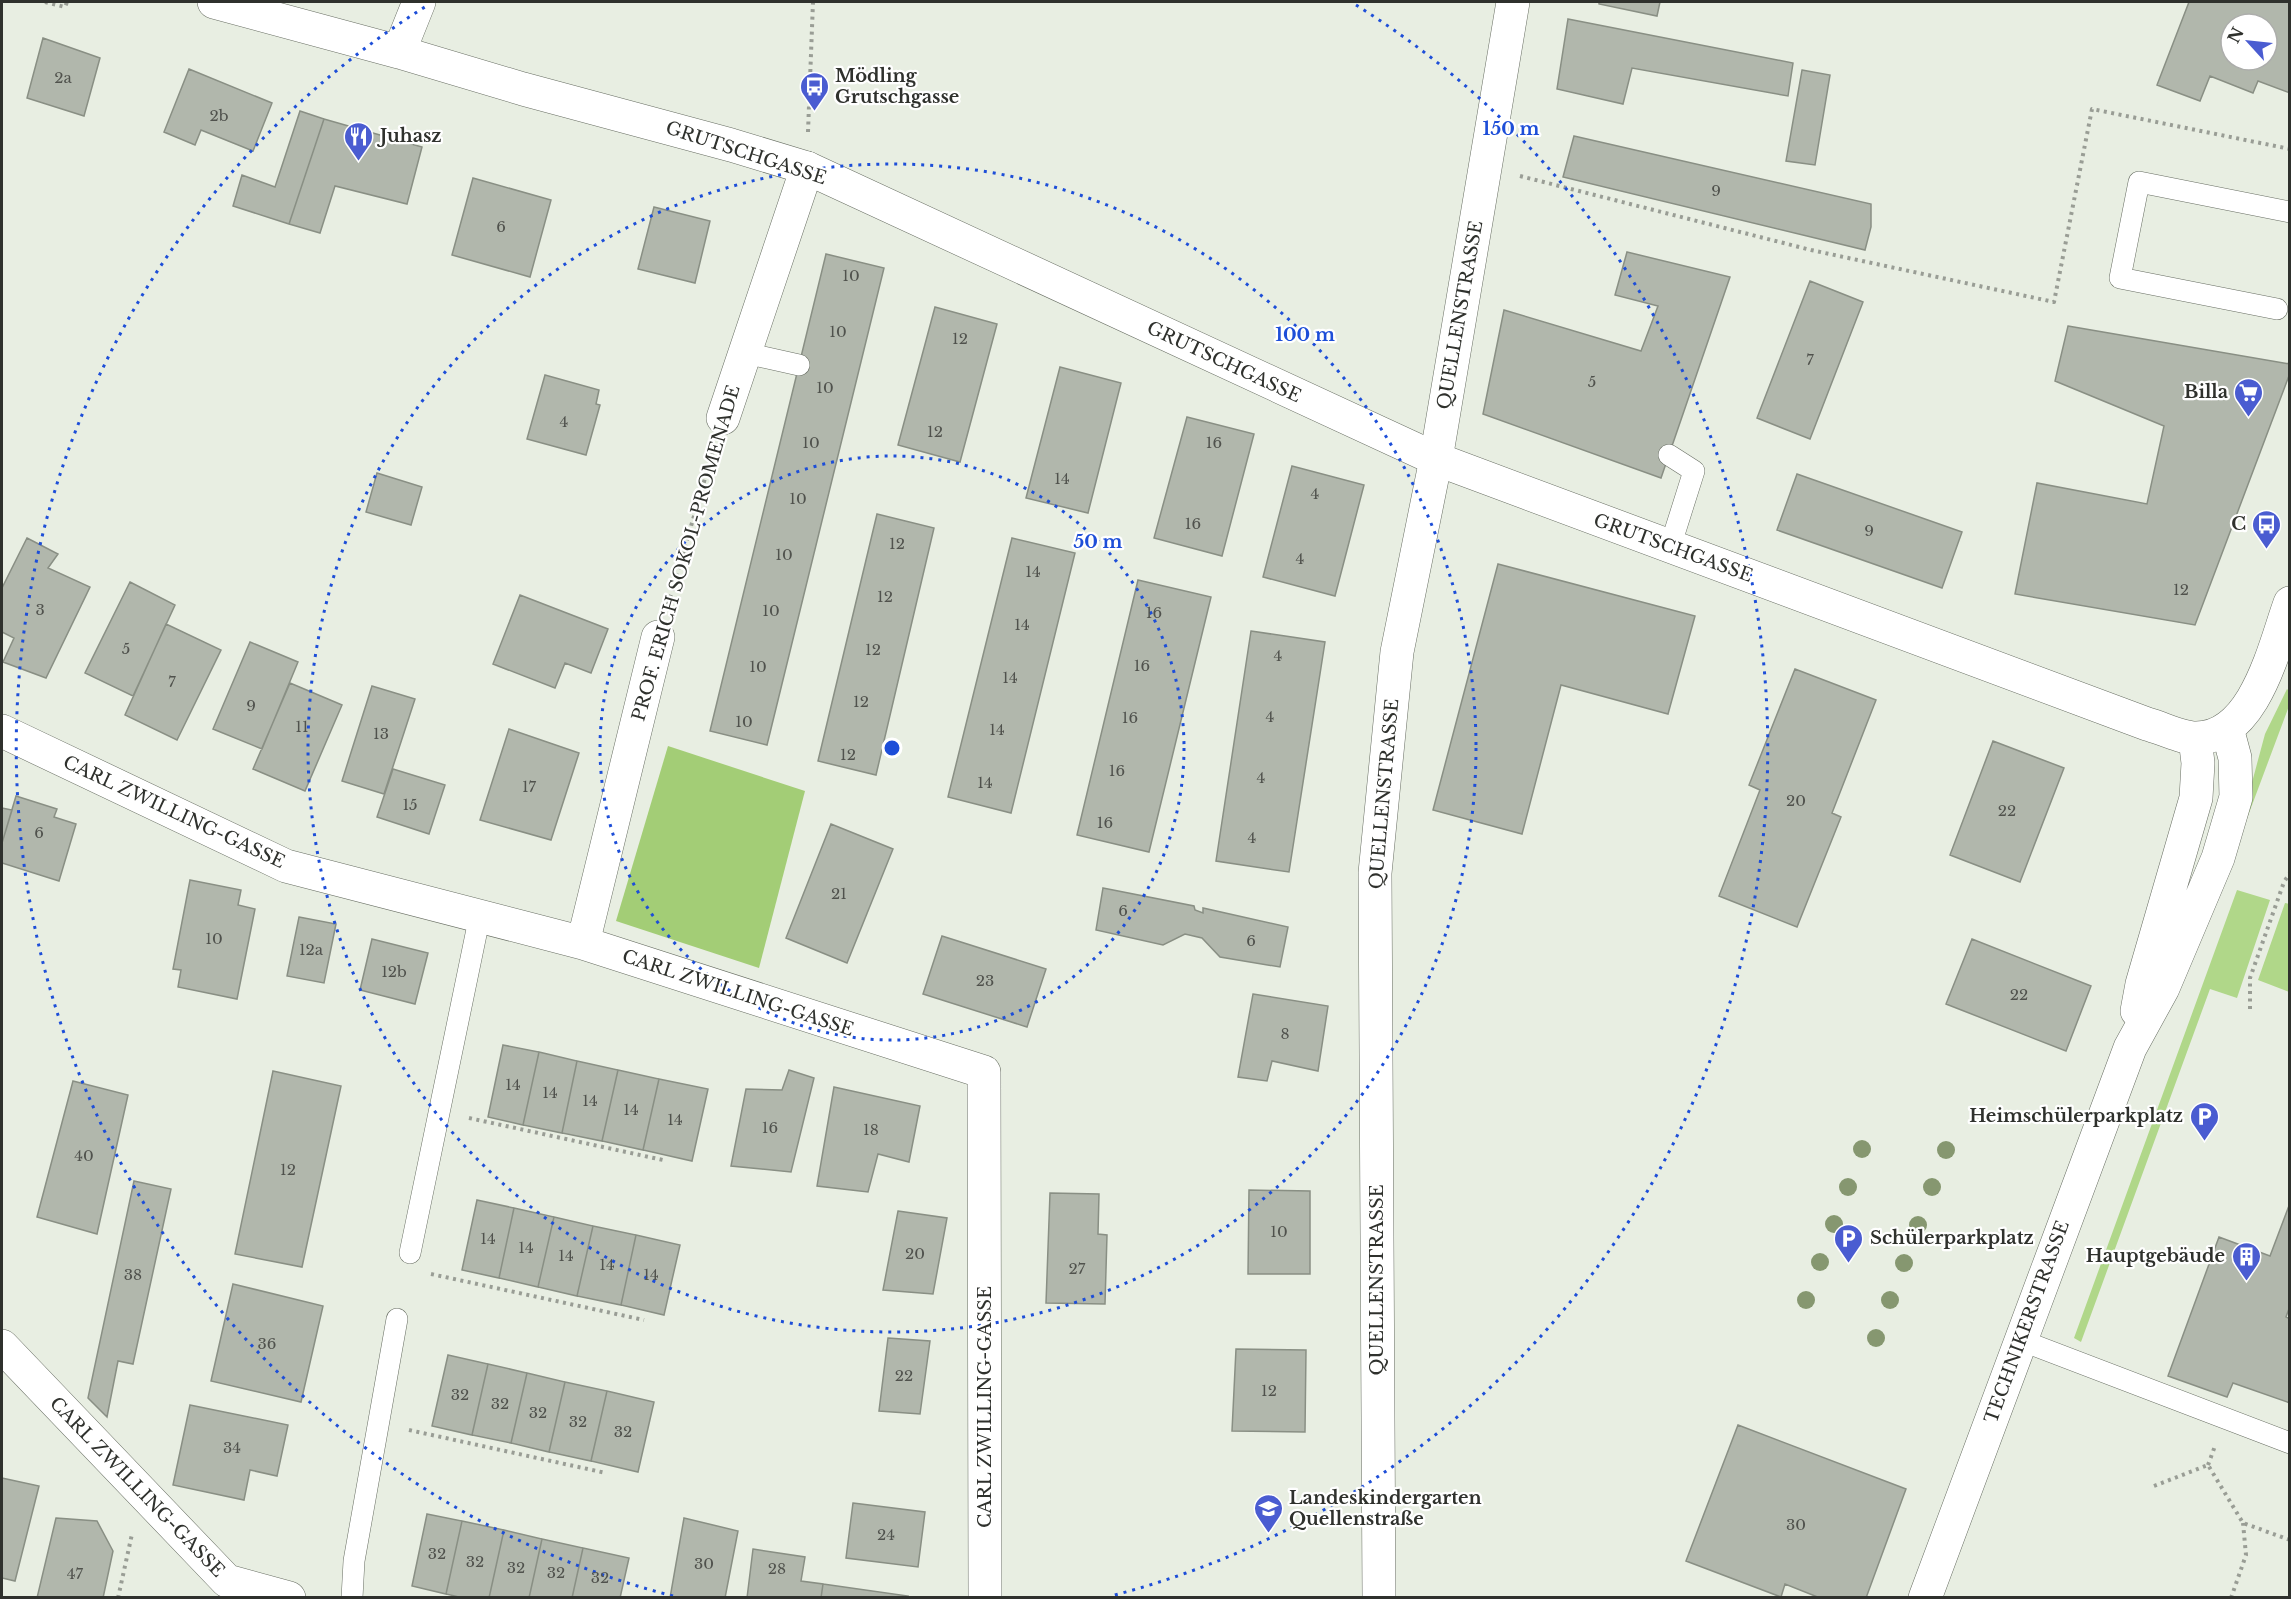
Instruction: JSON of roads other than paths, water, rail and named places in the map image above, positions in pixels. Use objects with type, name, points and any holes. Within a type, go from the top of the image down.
[{"type":"street","name":"GRUTSCHGASSE","points":[[214,2],[807,168],[1436,459],[2148,724],[2195,738]]},
{"type":"street","points":[[399,52],[419,2]]},
{"type":"street","name":"QUELLENSTRASSE","points":[[1379,1598],[1375,873],[1397,652],[1436,459],[1513,2]]},
{"type":"street","name":"PROF. ERICH SOKOL-PROMENADE","points":[[723,418],[807,168]]},
{"type":"street","points":[[2195,738],[2212,735],[2227,728],[2240,718],[2252,703],[2289,603]]},
{"type":"street","name":"PROF. ERICH SOKOL-PROMENADE","points":[[583,943],[658,637]]},
{"type":"street","name":"TECHNIKERSTRASSE","points":[[1925,1598],[2130,1048],[2163,988],[2218,858],[2236,797],[2235,758],[2227,728]]},
{"type":"street","name":"CARL ZWILLING-GASSE","points":[[2,731],[286,866],[583,943],[984,1072],[985,1598]]},
{"type":"street","name":"TECHNIKERSTRASSE","points":[[2130,1048],[2142,984],[2196,798],[2198,763],[2195,738]]},
{"type":"street","name":"CARL ZWILLING-GASSE","points":[[2,1346],[227,1581],[289,1598]]},
{"type":"lane","points":[[2277,309],[2120,278],[2139,182],[2289,212]]},
{"type":"lane","points":[[745,353],[799,365]]},
{"type":"lane","points":[[1669,455],[1694,471],[1670,547]]},
{"type":"lane","points":[[410,1253],[480,915]]},
{"type":"lane","points":[[352,1598],[354,1561],[397,1319]]},
{"type":"lane","points":[[2020,1340],[2289,1443]]},
{"type":"place","name":"Mödling Grutschgasse","points":[[814,112]]},
{"type":"place","name":"Juhasz","points":[[359,162]]},
{"type":"place","name":"Billa","points":[[2249,418]]},
{"type":"place","name":"C","points":[[2267,550]]},
{"type":"place","name":"Heimschülerparkplatz","points":[[2204,1142]]},
{"type":"place","name":"Schülerparkplatz","points":[[1849,1264]]},
{"type":"place","name":"Hauptgebäude","points":[[2246,1282]]},
{"type":"place","name":"Landeskindergarten Quellenstraße","points":[[1268,1534]]}]
